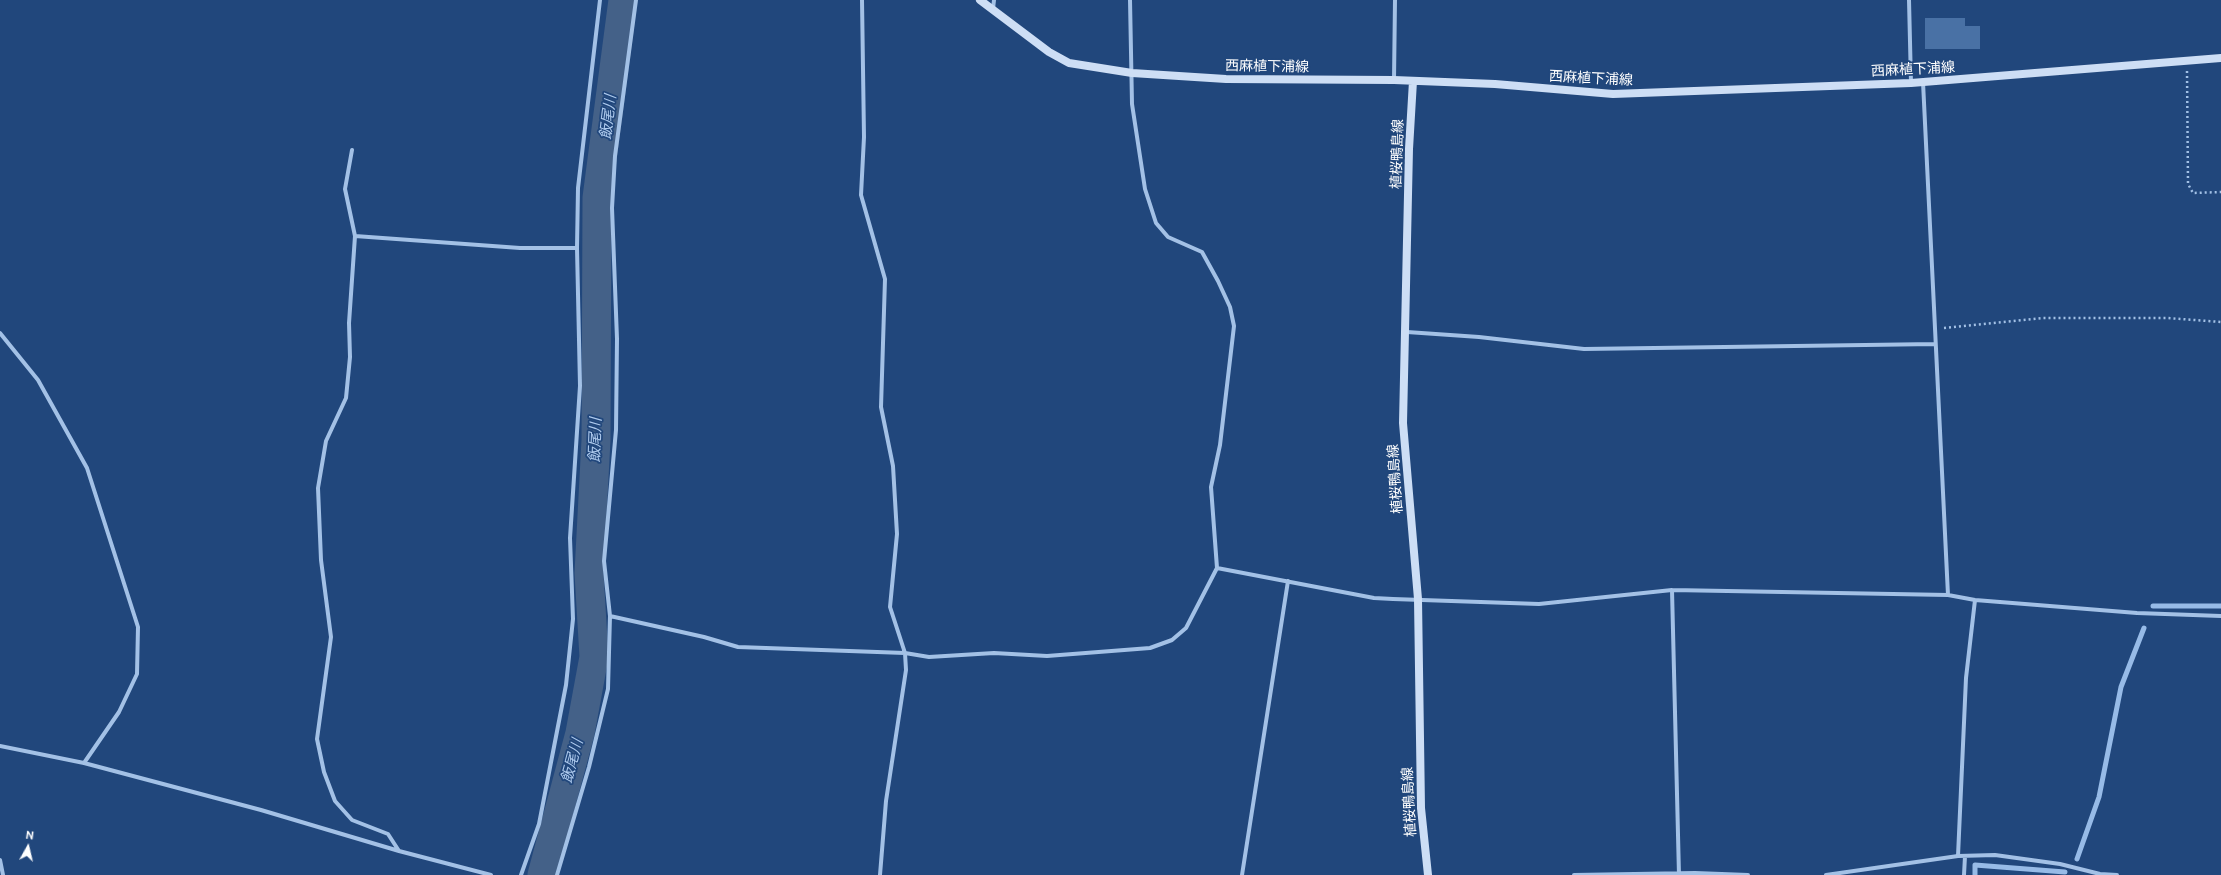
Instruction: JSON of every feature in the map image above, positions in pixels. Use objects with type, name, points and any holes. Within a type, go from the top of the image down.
[{"type":"main road","name":"西麻植下浦線","points":[[980,0],[1049,52],[1070,63],[1132,73],[1226,79],[1394,80],[1494,84],[1613,94],[1911,83],[2221,58]]},
{"type":"main road","name":"植桜鴨島線","points":[[1413,81],[1409,148],[1407,332],[1403,386],[1403,423],[1418,599],[1421,808],[1428,875]]},
{"type":"street","points":[[521,875],[539,824],[566,685],[573,619],[570,538],[580,386],[577,248],[578,188],[600,0]]},
{"type":"street","points":[[557,875],[589,767],[608,690],[610,616],[604,561],[616,430],[617,339],[612,208],[615,156],[636,0]]},
{"type":"street","points":[[862,0],[864,137],[861,195],[885,279],[881,407],[893,466],[897,534],[890,607],[905,653],[906,670],[886,801],[880,875]]},
{"type":"street","points":[[993,9],[994,0]]},
{"type":"street","points":[[610,616],[704,637],[738,647],[905,653],[929,657],[994,653],[1047,656],[1150,648],[1172,640],[1186,628],[1217,568],[1211,487],[1220,445],[1234,326],[1230,307],[1202,252],[1168,237],[1156,223],[1145,189],[1132,104],[1130,0]]},
{"type":"street","points":[[1394,80],[1395,0]]},
{"type":"street","points":[[1910,0],[1911,83]]},
{"type":"street","points":[[1923,82],[1948,595]]},
{"type":"street","points":[[352,150],[345,189],[354,236],[349,323],[350,357],[346,398],[326,441],[318,488],[322,560],[331,637],[317,739],[324,772],[335,802],[352,820],[388,834],[399,851]]},
{"type":"street","points":[[354,236],[520,248],[577,248]]},
{"type":"street","points":[[1407,332],[1584,349],[1935,344]]},
{"type":"street","points":[[0,334],[38,380],[87,468],[138,627],[137,674],[119,712],[84,763]]},
{"type":"street","points":[[1217,568],[1374,598],[1539,604],[1672,590],[1948,595],[1975,600],[2137,613],[2221,616]]},
{"type":"street","points":[[1242,875],[1288,581]]},
{"type":"street","points":[[1672,590],[1679,874]]},
{"type":"street","points":[[1958,856],[1966,678],[1975,600]]},
{"type":"street","points":[[0,746],[84,763],[261,810],[399,851],[491,875]]},
{"type":"street","points":[[1826,875],[1958,856],[1995,855],[2060,864],[2100,874],[2117,875]]},
{"type":"street","points":[[1964,875],[1966,856]]},
{"type":"street","points":[[0,860],[3,875]]},
{"type":"street","points":[[1574,875],[1748,875]]},
{"type":"path","points":[[2187,61],[2188,184],[2193,193],[2221,192]]},
{"type":"path","points":[[1934,329],[2044,318],[2167,318],[2221,322]]},
{"type":"building","points":[[1925,18],[1965,18],[1965,26],[1980,26],[1980,49],[1925,49]]},
{"type":"waterway","name":"飯尾川","points":[[542,875],[580,733],[594,657],[589,573],[596,440],[597,198],[623,0]]},
{"type":"waterway","points":[[2153,606],[2221,606]]},
{"type":"waterway","points":[[2077,859],[2099,797],[2121,687],[2144,628]]},
{"type":"waterway","points":[[1975,875],[1975,865],[2065,872]]}]
